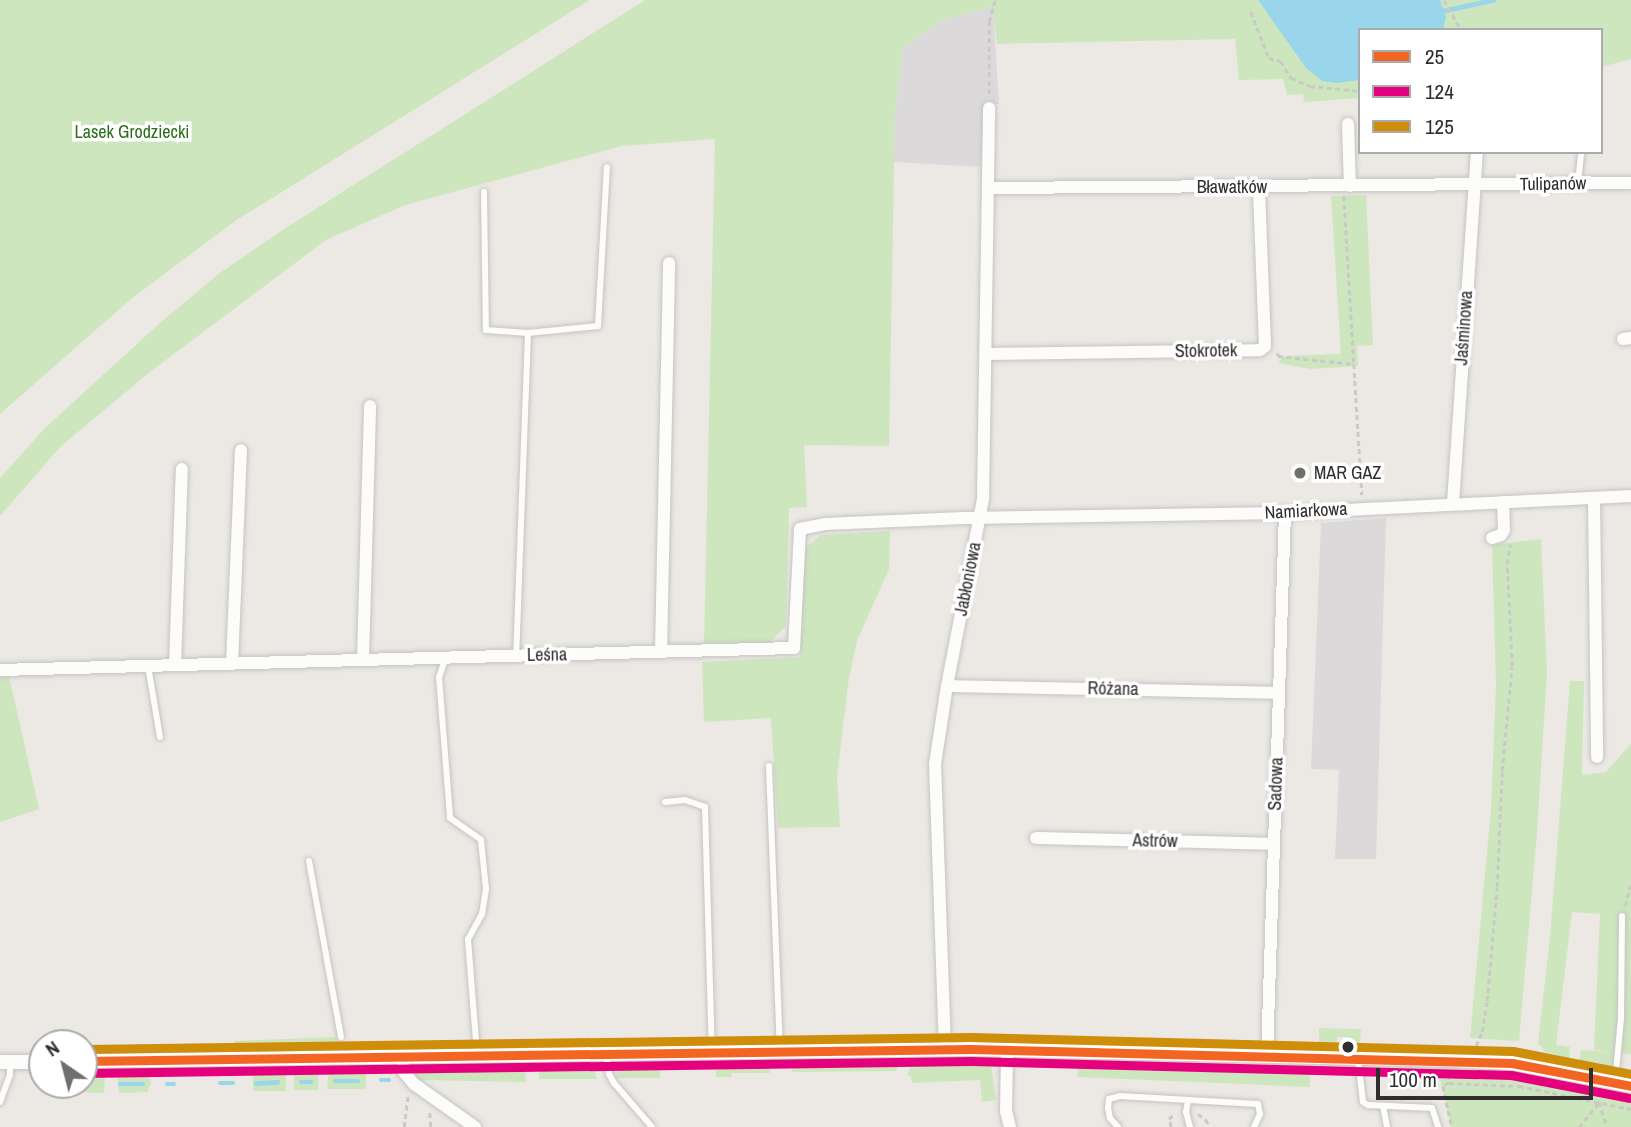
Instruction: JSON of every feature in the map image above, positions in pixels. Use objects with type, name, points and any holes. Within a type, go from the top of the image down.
[{"type":"street","name":"Jabłoniowa","points":[[945,1049],[935,764],[947,686],[984,499],[989,108]]},
{"type":"street","points":[[1347,189],[1348,124]]},
{"type":"street","name":"Jaśminowa","points":[[1453,503],[1477,154]]},
{"type":"street","name":"Tulipanów","points":[[1474,185],[1631,183]]},
{"type":"street","name":"Bławatków","points":[[990,188],[1347,189],[1474,185]]},
{"type":"street","name":"Stokrotek","points":[[987,354],[1260,350],[1265,346],[1259,187]]},
{"type":"street","points":[[661,652],[669,263]]},
{"type":"street","points":[[363,659],[370,406]]},
{"type":"street","points":[[232,664],[241,450]]},
{"type":"street","points":[[175,665],[182,469]]},
{"type":"street","name":"Namiarkowa","points":[[980,519],[1285,513],[1631,496]]},
{"type":"street","points":[[1594,498],[1597,757]]},
{"type":"street","points":[[1492,538],[1501,535],[1504,530],[1503,502]]},
{"type":"street","name":"Sadowa","points":[[1267,1055],[1285,513]]},
{"type":"street","name":"Leśna","points":[[0,670],[516,655],[622,657],[661,652],[794,648],[800,529],[825,524],[980,519]]},
{"type":"street","name":"Różana","points":[[947,686],[1279,692]]},
{"type":"street","name":"Astrów","points":[[1036,838],[1274,844]]},
{"type":"street","points":[[1007,1050],[1006,1111],[1010,1127]]},
{"type":"street","points":[[98,1061],[1007,1050],[1512,1063],[1631,1086]]},
{"type":"street","points":[[403,1057],[403,1071],[414,1084],[475,1127]]},
{"type":"street","points":[[5,1062],[28,1062]]},
{"type":"lane","points":[[1578,183],[1581,154]]},
{"type":"lane","points":[[484,192],[485,330],[528,333],[598,326],[607,167]]},
{"type":"lane","points":[[516,655],[528,333]]},
{"type":"lane","points":[[446,657],[439,677],[450,818],[481,840],[486,889],[482,914],[468,939],[477,1056]]},
{"type":"lane","points":[[148,666],[160,737]]},
{"type":"lane","points":[[769,766],[780,1051]]},
{"type":"lane","points":[[665,802],[685,800],[705,807],[712,1053]]},
{"type":"lane","points":[[309,861],[341,1037]]},
{"type":"lane","points":[[1615,1083],[1621,1019],[1622,916]]},
{"type":"lane","points":[[606,1054],[609,1074],[614,1083],[652,1127]]},
{"type":"lane","points":[[1358,1057],[1363,1102],[1383,1106],[1432,1108],[1438,1127]]},
{"type":"lane","points":[[0,1102],[5,1062]]},
{"type":"lane","points":[[1118,1127],[1110,1118],[1109,1099],[1120,1097],[1258,1104],[1260,1114],[1254,1127]]},
{"type":"lane","points":[[1188,1100],[1186,1112],[1190,1127]]},
{"type":"lane","points":[[1383,1106],[1387,1127]]},
{"type":"path","points":[[989,108],[989,22],[995,0]]},
{"type":"path","points":[[1444,0],[1460,28]]},
{"type":"path","points":[[1251,12],[1269,58],[1281,61],[1290,78],[1310,86],[1358,91]]},
{"type":"path","points":[[1347,189],[1362,498]]},
{"type":"path","points":[[1277,342],[1278,356],[1354,364]]},
{"type":"path","points":[[1474,1050],[1482,1032],[1487,1001],[1497,887],[1502,771],[1512,666],[1507,564],[1510,539]]},
{"type":"path","points":[[1622,916],[1631,882]]},
{"type":"path","points":[[1449,1083],[1450,1075]]},
{"type":"path","points":[[1452,1127],[1443,1086],[1449,1083],[1519,1086],[1631,1109]]},
{"type":"path","points":[[404,1127],[407,1098],[414,1084]]},
{"type":"path","points":[[1579,1127],[1599,1102]]},
{"type":"path","points":[[1599,1102],[1607,1127]]},
{"type":"shaded area","points":[[993,7],[999,104],[984,104],[981,167],[894,162],[895,112],[903,48],[945,19]]},
{"type":"shaded area","points":[[1386,518],[1376,859],[1335,859],[1339,770],[1311,769],[1321,523]]},
{"type":"green space","name":"Lasek Grodziecki","points":[[0,0],[590,0],[235,221],[131,299],[0,414]]},
{"type":"green space","points":[[645,0],[1258,0],[1277,26],[1358,54],[1358,98],[1304,102],[1303,94],[1287,95],[1283,79],[1239,80],[1235,39],[997,44],[992,7],[945,19],[903,48],[895,112],[889,446],[804,445],[807,507],[789,508],[786,626],[769,643],[704,646],[715,139],[622,146],[405,205],[326,240],[151,371],[61,446],[0,516],[0,478],[45,428],[161,322],[220,273],[284,229]]},
{"type":"green space","points":[[1422,0],[1631,0],[1631,59],[1603,66],[1603,28],[1425,28]]},
{"type":"green space","points":[[1366,195],[1373,345],[1357,346],[1358,366],[1311,369],[1278,363],[1284,356],[1341,354],[1331,196]]},
{"type":"green space","points":[[890,531],[889,569],[857,641],[849,678],[837,776],[840,827],[778,828],[771,718],[704,722],[702,662],[800,657],[804,549],[821,535]]},
{"type":"green space","points":[[1541,539],[1547,673],[1537,833],[1519,1041],[1470,1038],[1491,809],[1496,684],[1492,545]]},
{"type":"green space","points":[[0,676],[9,676],[39,809],[0,822]]},
{"type":"green space","points":[[1570,681],[1584,681],[1582,775],[1606,772],[1631,744],[1631,1054],[1617,1053],[1614,1067],[1579,1060],[1581,1050],[1612,1052],[1594,1050],[1600,914],[1572,912],[1556,1045],[1570,1047],[1569,1058],[1545,1052],[1538,1043],[1550,937]]},
{"type":"green space","points":[[1319,1028],[1361,1029],[1360,1043],[1349,1043],[1348,1037],[1337,1037],[1337,1042],[1319,1042]]},
{"type":"green space","points":[[338,1037],[338,1043],[235,1045],[234,1041]]},
{"type":"green space","points":[[913,1059],[963,1059],[964,1063],[991,1065],[996,1100],[982,1102],[980,1080],[912,1083],[911,1076],[907,1076]]},
{"type":"green space","points":[[896,1060],[900,1063],[896,1071],[792,1072],[793,1063]]},
{"type":"green space","points":[[1078,1061],[1305,1067],[1309,1073],[1310,1087],[1077,1077]]},
{"type":"green space","points":[[720,1062],[770,1062],[770,1073],[732,1073],[731,1077],[716,1077],[716,1066]]},
{"type":"green space","points":[[618,1064],[653,1064],[660,1067],[660,1078],[616,1078]]},
{"type":"green space","points":[[525,1065],[526,1082],[419,1080],[412,1071],[413,1068]]},
{"type":"green space","points":[[542,1065],[593,1065],[597,1079],[539,1079],[539,1068]]},
{"type":"green space","points":[[363,1068],[366,1071],[366,1089],[327,1089],[329,1069]]},
{"type":"green space","points":[[315,1069],[318,1072],[318,1090],[294,1090],[294,1072]]},
{"type":"green space","points":[[98,1072],[105,1077],[104,1093],[98,1093]]},
{"type":"green space","points":[[117,1074],[147,1074],[151,1083],[147,1092],[119,1093]]},
{"type":"green space","points":[[1523,1074],[1631,1096],[1631,1127],[1451,1127],[1439,1075]]},
{"type":"green space","points":[[253,1075],[286,1075],[286,1091],[253,1091]]},
{"type":"water","points":[[1258,0],[1440,0],[1446,17],[1443,28],[1358,28],[1358,80],[1336,83],[1322,81],[1306,68]]},
{"type":"waterway","points":[[1442,11],[1493,0]]},
{"type":"waterway","points":[[381,1080],[389,1080]]},
{"type":"waterway","points":[[335,1081],[358,1081]]},
{"type":"waterway","points":[[256,1083],[277,1082]]},
{"type":"waterway","points":[[301,1082],[311,1082]]},
{"type":"waterway","points":[[220,1083],[233,1083]]},
{"type":"waterway","points":[[120,1084],[143,1084]]},
{"type":"waterway","points":[[167,1084],[174,1084]]},
{"type":"transit line","name":"125","points":[[98,1049],[971,1037],[1513,1051],[1631,1074]]},
{"type":"transit line","name":"25","points":[[98,1061],[971,1049],[1512,1063],[1631,1086]]},
{"type":"transit line","name":"124","points":[[98,1073],[971,1061],[1511,1075],[1629,1098]]},
{"type":"place","name":"MAR GAZ","points":[[1300,473]]}]
